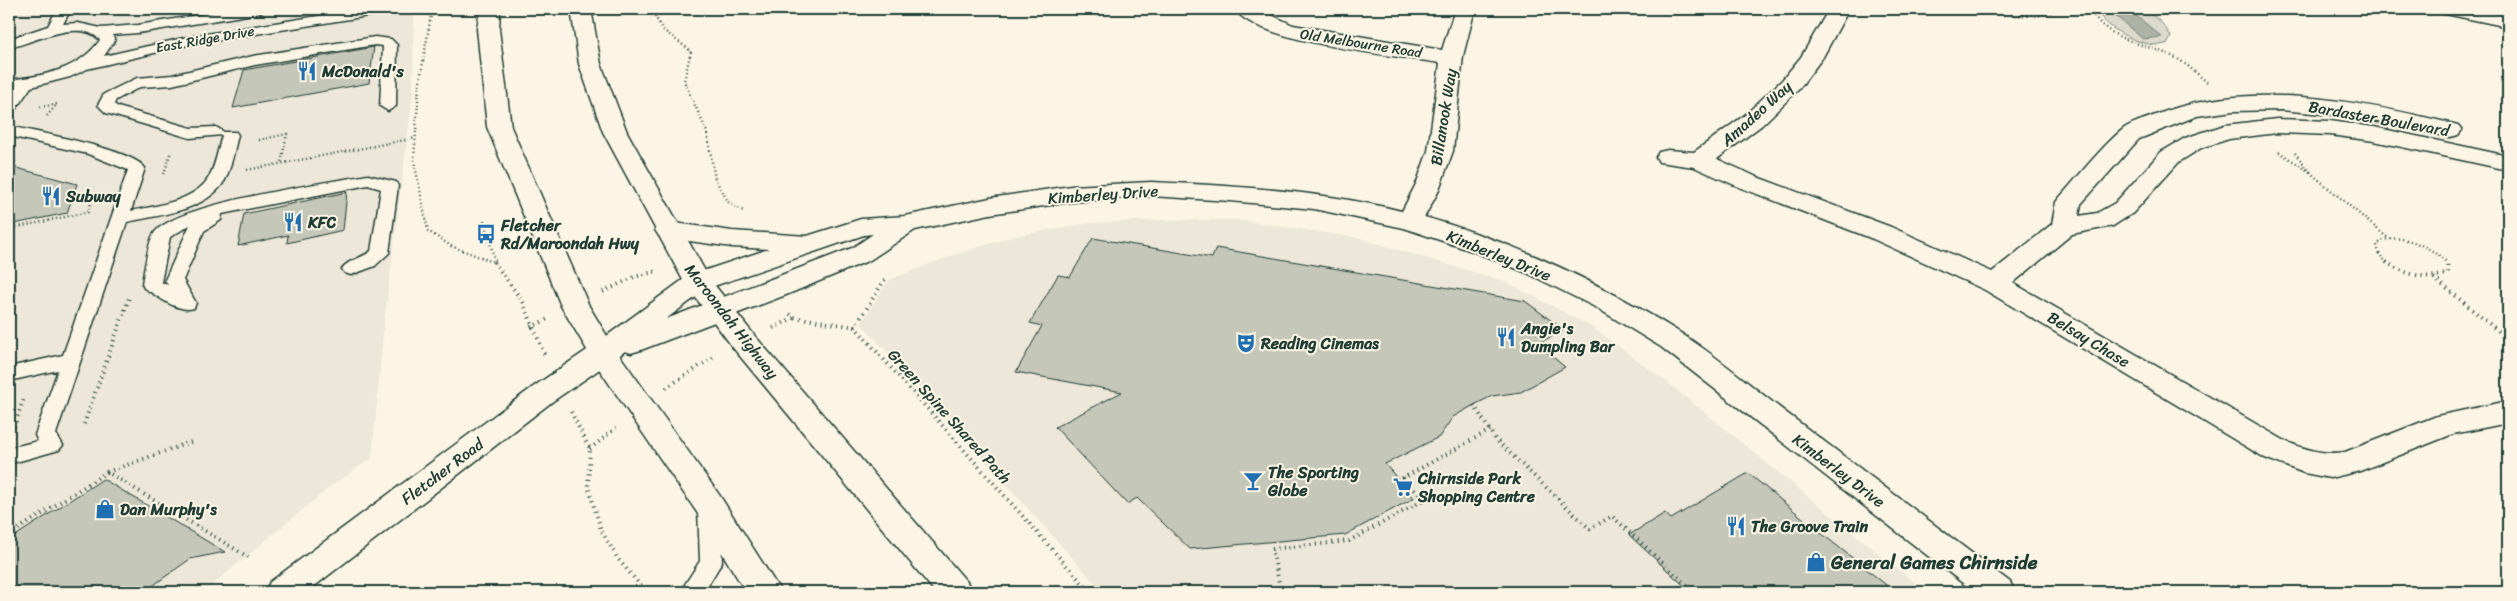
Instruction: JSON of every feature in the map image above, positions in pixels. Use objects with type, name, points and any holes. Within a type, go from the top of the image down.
[{"type":"main road","points":[[490,9],[488,29],[499,127],[575,306],[604,353],[709,506],[764,592]]},
{"type":"main road","name":"Maroondah Highway","points":[[582,9],[590,64],[615,132],[692,273],[744,342],[956,592]]},
{"type":"main road","name":"Old Melbourne Road","points":[[1245,9],[1259,19],[1288,31],[1452,58]]},
{"type":"main road","name":"Billanook Way","points":[[1410,221],[1432,183],[1443,140],[1452,58],[1465,9]]},
{"type":"main road","name":"Amadeo Way","points":[[1699,160],[1730,139],[1768,106],[1801,71],[1839,9]]},
{"type":"main road","points":[[2448,9],[2508,21]]},
{"type":"main road","name":"Bardaster Boulevard","points":[[2508,144],[2355,110],[2281,103],[2210,107],[2171,117],[2131,134],[2069,202],[2064,226],[2104,220],[2124,208],[2170,157],[2192,143],[2225,132],[2265,127],[2321,127],[2374,134],[2508,162]]},
{"type":"main road","name":"Belsay Chase","points":[[1668,157],[1699,160],[1748,182],[1882,233],[1995,284],[2276,450],[2304,461],[2330,466],[2349,463],[2448,424],[2508,412]]},
{"type":"main road","name":"Kimberley Drive","points":[[604,353],[692,273],[810,243],[861,227],[906,224],[990,206],[1071,194],[1151,189],[1230,193],[1314,201],[1410,221],[1536,267],[1607,302],[1671,340],[1998,592]]},
{"type":"main road","name":"Kimberley Drive","points":[[604,353],[776,289],[861,254],[906,224]]},
{"type":"main road","points":[[1995,284],[2064,226]]},
{"type":"main road","points":[[668,230],[752,240],[810,243]]},
{"type":"main road","name":"Fletcher Road","points":[[282,592],[557,385],[604,353]]},
{"type":"lane","points":[[53,30],[64,9]]},
{"type":"lane","name":"East Ridge Drive","points":[[9,44],[53,30],[82,28],[101,32],[138,29],[260,9]]},
{"type":"lane","name":"East Ridge Drive","points":[[84,65],[132,52],[188,41],[387,9]]},
{"type":"lane","points":[[9,85],[47,79],[84,65],[101,52],[108,40],[101,32]]},
{"type":"lane","points":[[118,219],[196,197],[210,188],[218,175],[223,134],[190,133],[112,110],[106,105],[110,97],[136,83],[197,75],[253,61],[375,41],[386,42],[390,45],[388,106]]},
{"type":"lane","points":[[9,107],[26,83]]},
{"type":"lane","points":[[9,131],[111,157],[130,163],[137,168],[45,434],[52,445],[9,456]]},
{"type":"lane","points":[[232,206],[196,228],[174,280],[187,304],[151,284],[162,235],[180,222],[206,212],[232,206],[368,180],[384,182],[390,186],[380,253],[369,262],[352,269]]},
{"type":"lane","points":[[9,374],[70,360]]},
{"type":"lane","points":[[692,592],[711,562],[709,506]]},
{"type":"path","points":[[432,9],[420,86],[414,160],[428,231],[451,246],[495,262]]},
{"type":"path","points":[[651,9],[663,30],[691,51],[684,81],[707,132],[715,179],[729,203],[764,223],[752,240]]},
{"type":"path","points":[[1996,9],[1996,14],[2036,16],[2063,9]]},
{"type":"path","points":[[2090,9],[2097,22],[2105,29],[2136,44],[2176,58],[2212,87]]},
{"type":"path","points":[[2265,127],[2275,132],[2312,174],[2388,239],[2415,242],[2441,255],[2447,262],[2448,273],[2434,278],[2410,274],[2388,263],[2376,250],[2377,245],[2388,239]]},
{"type":"path","points":[[259,140],[287,134],[281,163]]},
{"type":"path","points":[[218,175],[416,138]]},
{"type":"path","points":[[484,221],[495,262],[523,302],[531,327],[557,385],[590,449],[588,486],[601,530],[618,559],[646,592]]},
{"type":"path","points":[[531,327],[634,277],[692,273]]},
{"type":"path","points":[[2434,278],[2508,339]]},
{"type":"path","points":[[776,289],[790,314],[794,317],[854,327],[885,279]]},
{"type":"path","points":[[590,449],[685,374],[794,317]]},
{"type":"path","name":"Green Spine Shared Path","points":[[854,327],[1090,592]]},
{"type":"path","points":[[1474,405],[1495,439],[1590,529],[1612,516],[1694,592]]},
{"type":"path","points":[[1280,592],[1272,549],[1349,541],[1424,500],[1403,478],[1490,430]]},
{"type":"path","points":[[9,535],[107,472],[191,442]]},
{"type":"path","points":[[107,472],[250,558]]},
{"type":"shaded area","points":[[9,9],[414,9],[413,92],[384,323],[372,458],[331,486],[204,592],[9,592]]},
{"type":"shaded area","points":[[2097,9],[2130,9],[2149,14],[2164,26],[2171,37],[2168,43],[2160,45],[2128,37],[2108,24],[2101,17]]},
{"type":"shaded area","points":[[2107,9],[2128,9],[2162,37],[2143,39]]},
{"type":"shaded area","name":"Chirnside Park Shopping Centre","points":[[1163,220],[1237,220],[1359,238],[1506,282],[1592,327],[1667,382],[1926,592],[1103,592],[861,323],[889,280],[945,258],[1014,236],[1091,223]]},
{"type":"building","name":"McDonald's","points":[[374,47],[369,83],[233,108],[244,70]]},
{"type":"building","name":"Subway","points":[[9,166],[77,184],[67,213],[9,225]]},
{"type":"building","name":"KFC","points":[[347,192],[343,230],[287,243],[288,235],[238,246],[244,214]]},
{"type":"building","name":"Reading Cinemas","points":[[1093,238],[1212,258],[1216,248],[1525,301],[1564,330],[1537,344],[1565,367],[1521,392],[1492,396],[1474,405],[1453,417],[1439,437],[1385,464],[1414,498],[1345,535],[1190,549],[1137,498],[1127,504],[1055,427],[1122,392],[1016,372],[1042,326],[1030,323],[1058,275],[1070,277]]},
{"type":"building","name":"The Groove Train","points":[[1748,473],[1895,592],[1691,592],[1629,535],[1665,513],[1671,519]]},
{"type":"building","name":"Dan Murphy's","points":[[103,479],[225,552],[190,559],[144,592],[9,592],[9,540]]},
{"type":"place","name":"McDonald's","points":[[307,71]]},
{"type":"place","name":"Subway","points":[[51,196]]},
{"type":"place","name":"KFC","points":[[293,222]]},
{"type":"place","name":"Fletcher Rd/Maroondah Hwy","points":[[486,234]]},
{"type":"place","name":"Angie's Dumpling Bar","points":[[1506,337]]},
{"type":"place","name":"Reading Cinemas","points":[[1246,343]]},
{"type":"place","name":"The Sporting Globe","points":[[1253,481]]},
{"type":"place","name":"Chirnside Park Shopping Centre","points":[[1403,487]]},
{"type":"place","name":"Dan Murphy's","points":[[105,509]]},
{"type":"place","name":"The Groove Train","points":[[1736,526]]},
{"type":"place","name":"General Games Chirnside","points":[[1816,562]]}]
